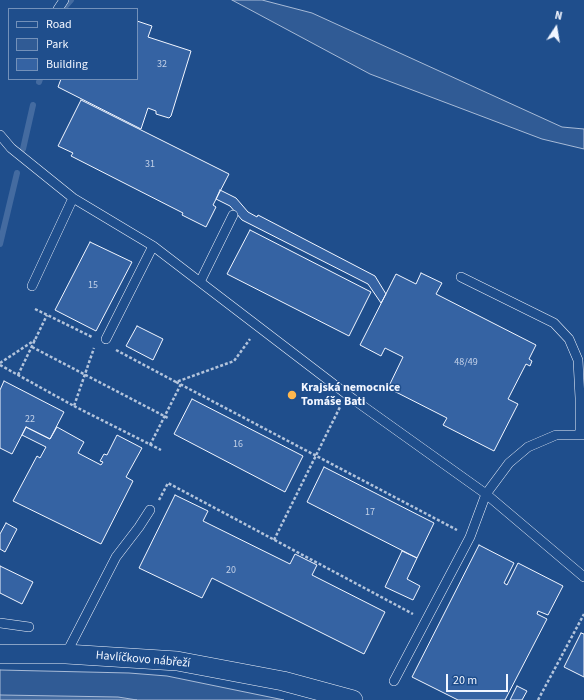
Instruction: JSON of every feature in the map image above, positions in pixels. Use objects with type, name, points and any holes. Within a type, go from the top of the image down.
[{"type":"street","name":"Havlíčkovo nábřeží","points":[[0,654],[66,654],[177,661],[283,681],[353,700]]},
{"type":"lane","points":[[0,135],[11,148],[73,198],[153,246],[347,394],[486,494],[584,577]]},
{"type":"lane","points":[[32,286],[73,198]]},
{"type":"lane","points":[[200,282],[233,215]]},
{"type":"lane","points":[[104,342],[153,246]]},
{"type":"lane","points":[[394,681],[470,537],[486,494],[509,463],[528,446],[556,435],[582,435],[578,360],[568,339],[554,323],[461,277]]},
{"type":"lane","points":[[66,654],[116,557],[153,508]]},
{"type":"lane","points":[[0,623],[29,627]]},
{"type":"path","points":[[35,308],[104,342],[176,382],[470,537]]},
{"type":"path","points":[[18,375],[47,315]]},
{"type":"path","points":[[176,382],[234,361],[258,326]]},
{"type":"path","points":[[35,340],[0,364],[74,406],[161,450]]},
{"type":"path","points":[[32,347],[166,418]]},
{"type":"path","points":[[74,406],[94,347]]},
{"type":"path","points":[[150,445],[166,418],[181,384]]},
{"type":"path","points":[[274,540],[347,394]]},
{"type":"path","points":[[153,508],[168,483],[426,621]]},
{"type":"path","points":[[538,700],[584,614]]},
{"type":"green space","points":[[232,0],[262,0],[312,13],[562,127],[584,129],[584,149],[542,139],[370,74]]},
{"type":"green space","points":[[0,670],[129,673],[167,676],[284,700],[0,700]]},
{"type":"shaded area","points":[[0,695],[118,697],[137,700],[0,700]]},
{"type":"building","points":[[138,21],[152,26],[148,37],[191,51],[171,116],[169,118],[156,114],[156,111],[148,108],[141,129],[58,87],[61,80],[138,80]]},
{"type":"building","points":[[81,100],[229,174],[213,205],[216,207],[206,227],[182,215],[183,213],[71,156],[73,153],[58,146]]},
{"type":"building","points":[[220,190],[236,198],[248,212],[257,217],[258,215],[375,276],[386,294],[381,303],[368,284],[242,220],[230,206],[216,199]]},
{"type":"building","points":[[250,230],[371,292],[349,336],[227,274]]},
{"type":"building","points":[[90,242],[132,262],[96,331],[55,310]]},
{"type":"building","points":[[421,273],[442,283],[436,294],[536,345],[529,359],[532,361],[530,366],[526,364],[508,399],[518,404],[494,451],[443,425],[447,418],[388,388],[403,357],[385,348],[381,356],[360,345],[396,274],[416,284]]},
{"type":"building","points":[[137,326],[163,339],[153,360],[126,346]]},
{"type":"building","points":[[4,381],[64,412],[50,439],[26,427],[12,454],[0,448],[0,390]]},
{"type":"building","points":[[192,399],[303,456],[285,492],[174,434]]},
{"type":"building","points":[[26,427],[50,439],[57,427],[84,442],[78,453],[101,465],[103,462],[100,461],[104,454],[107,455],[117,435],[142,448],[126,477],[133,481],[101,544],[13,501],[37,456],[40,458],[46,447],[22,435]]},
{"type":"building","points":[[324,467],[434,523],[417,558],[307,502]]},
{"type":"building","points":[[175,495],[208,511],[203,521],[290,564],[295,554],[317,565],[312,575],[385,612],[364,654],[212,578],[202,598],[139,568]]},
{"type":"building","points":[[6,523],[17,529],[5,552],[0,549],[0,534]]},
{"type":"building","points":[[479,545],[514,563],[504,583],[507,585],[518,563],[563,586],[548,615],[538,611],[537,614],[547,619],[505,700],[458,700],[412,677]]},
{"type":"building","points":[[402,551],[417,558],[407,579],[420,586],[413,600],[385,587]]},
{"type":"building","points":[[0,566],[33,582],[22,604],[0,593]]},
{"type":"building","points":[[581,633],[584,634],[584,677],[564,667]]},
{"type":"building","points":[[517,686],[527,691],[522,700],[510,700]]},
{"type":"waterway","points":[[64,8],[71,0]]},
{"type":"waterway","points":[[23,149],[33,105]]},
{"type":"waterway","points":[[0,244],[17,173]]},
{"type":"place","name":"Krajská nemocnice Tomáše Bati","points":[[292,395]]}]
